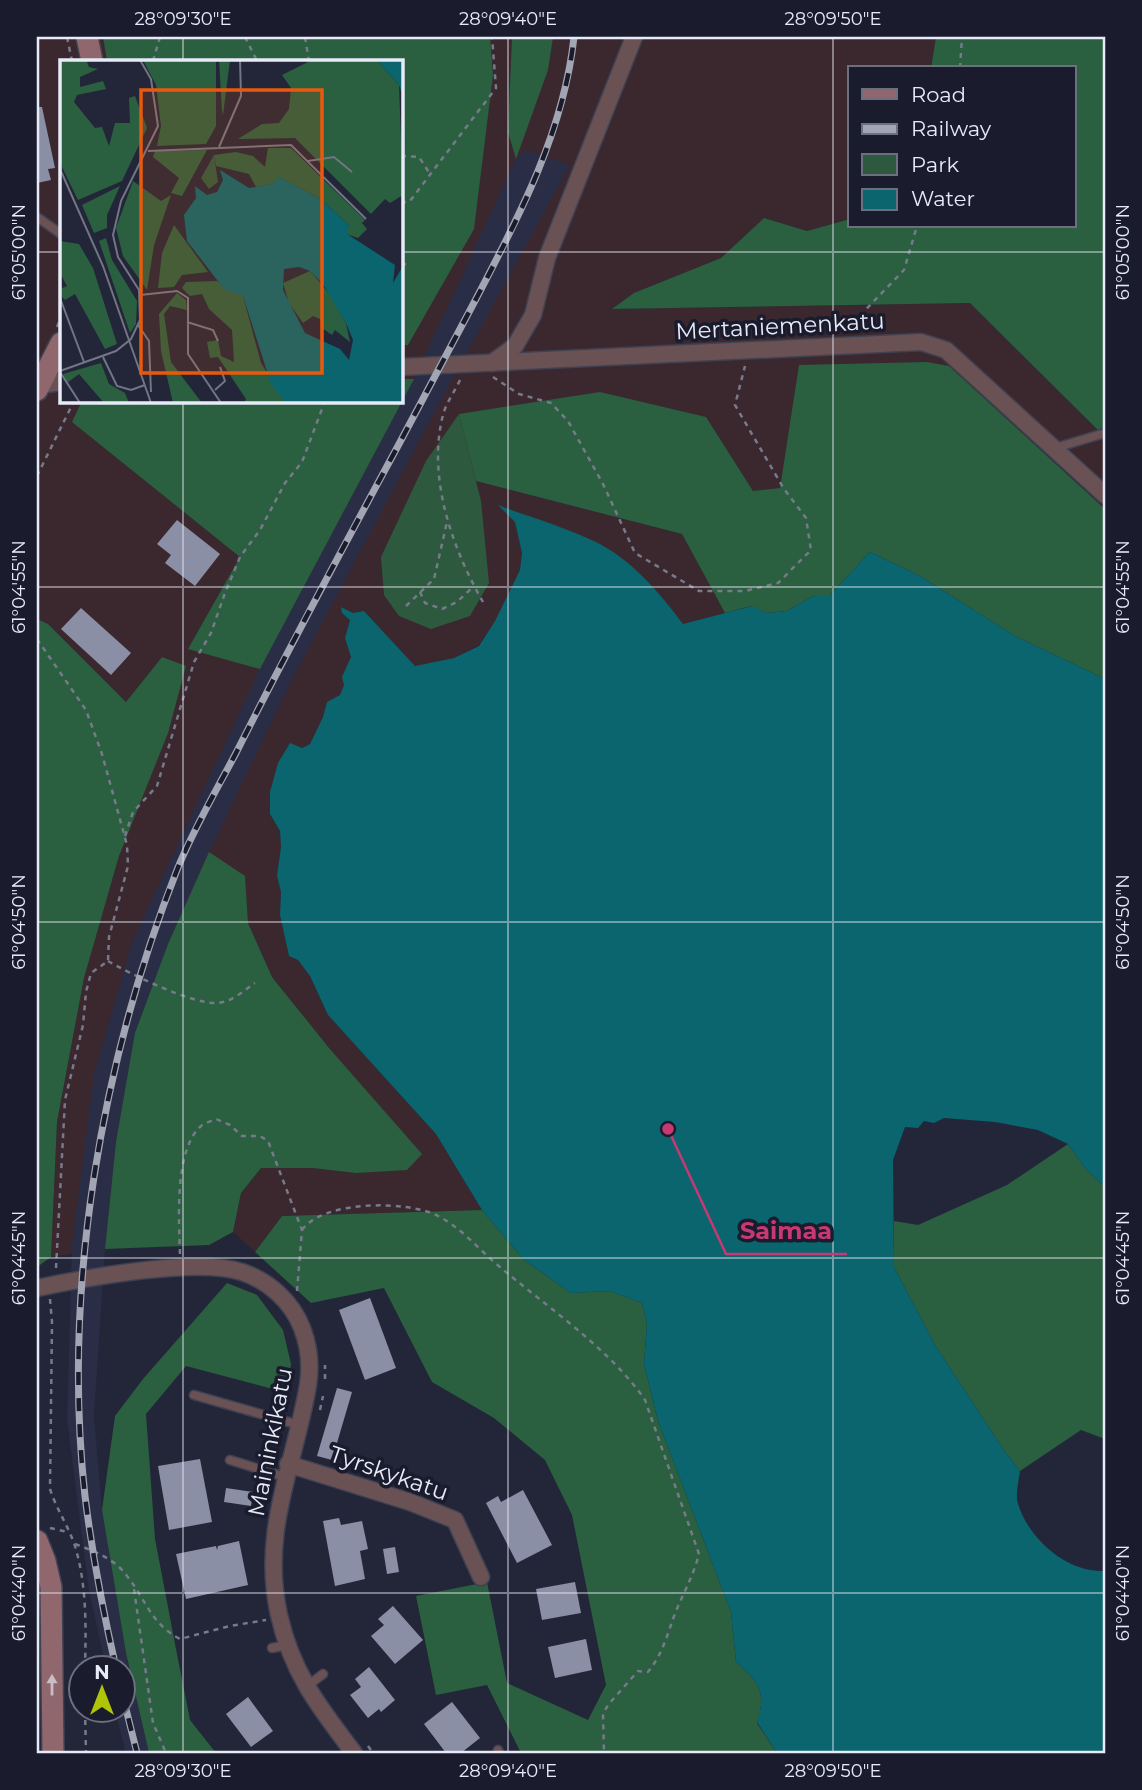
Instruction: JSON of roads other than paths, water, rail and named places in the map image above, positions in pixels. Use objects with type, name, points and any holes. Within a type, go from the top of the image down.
[{"type":"main road","points":[[88,37],[92,60]]},
{"type":"main road","points":[[38,387],[60,345]]},
{"type":"main road","points":[[42,1534],[51,1587],[53,1753]]},
{"type":"street","points":[[481,364],[515,346],[533,315],[547,258],[634,37]]},
{"type":"street","name":"Mertaniemenkatu","points":[[402,367],[921,342],[946,350],[1105,495]]},
{"type":"street","points":[[38,387],[60,382]]},
{"type":"street","name":"Maininkikatu","points":[[47,1286],[158,1270],[208,1267],[242,1272],[257,1278],[286,1301],[297,1315],[310,1360],[299,1425],[276,1516],[275,1554],[280,1647],[295,1666],[305,1687],[360,1748]]},
{"type":"street","name":"Tyrskykatu","points":[[286,1471],[410,1502],[455,1520],[482,1580]]},
{"type":"lane","points":[[37,216],[60,233]]},
{"type":"lane","points":[[1055,449],[1105,433]]},
{"type":"lane","points":[[194,1395],[299,1425]]},
{"type":"lane","points":[[230,1460],[286,1471]]},
{"type":"lane","points":[[305,1687],[323,1674]]},
{"type":"water","points":[[498,505],[572,532],[609,549],[644,578],[683,624],[752,606],[767,613],[787,611],[815,595],[830,595],[870,552],[920,576],[1015,636],[1105,679],[1105,1187],[1085,1168],[1068,1144],[1038,1130],[995,1122],[944,1118],[934,1123],[924,1121],[918,1128],[905,1127],[893,1160],[894,1267],[935,1345],[1020,1471],[1017,1500],[1031,1530],[1064,1560],[1091,1570],[1105,1571],[1105,1753],[777,1753],[757,1722],[761,1703],[759,1688],[736,1662],[731,1612],[658,1421],[644,1364],[647,1323],[642,1303],[610,1291],[571,1293],[523,1259],[482,1210],[436,1134],[328,1015],[310,976],[298,960],[289,956],[280,915],[281,892],[277,876],[280,831],[270,814],[270,792],[278,763],[290,743],[302,748],[310,744],[327,702],[340,695],[344,685],[342,677],[351,657],[345,638],[350,620],[342,613],[341,607],[353,613],[364,611],[415,666],[454,658],[479,646],[495,621],[520,570],[522,553],[515,522]]},
{"type":"railway","points":[[113,1654],[98,1582],[85,1496],[79,1418],[79,1338],[84,1258],[94,1178],[108,1098],[127,1020],[150,944],[190,840],[524,203],[561,105],[574,37]]},
{"type":"railway","points":[[130,1724],[137,1753]]},
{"type":"place","name":"Saimaa","points":[[668,1129]]}]
